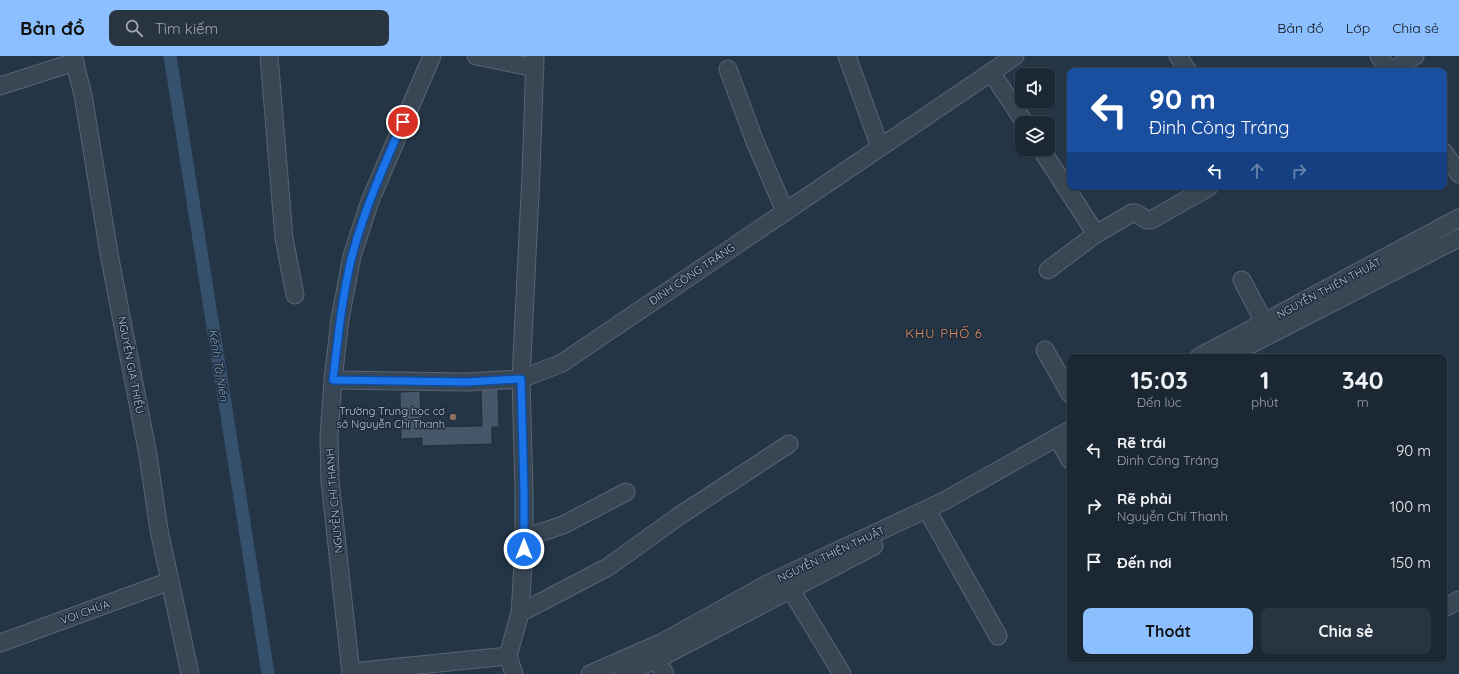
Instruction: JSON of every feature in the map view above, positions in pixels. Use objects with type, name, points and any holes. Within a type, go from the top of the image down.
[{"type":"street","points":[[269,56],[284,238],[294,295]]},
{"type":"street","name":"NGUYỄN CHÍ THANH","points":[[351,673],[330,481],[329,437],[333,380],[340,319],[352,256],[370,201],[432,56]]},
{"type":"street","points":[[476,56],[535,62],[532,174],[521,379],[524,538],[520,613],[508,656],[514,674]]},
{"type":"street","points":[[847,56],[880,147]]},
{"type":"street","name":"ĐINH CÔNG TRÁNG","points":[[333,380],[467,382],[521,379],[562,362],[1015,56]]},
{"type":"street","points":[[1178,56],[1186,68]]},
{"type":"street","points":[[1379,56],[1388,68]]},
{"type":"street","points":[[1395,68],[1415,56]]},
{"type":"street","points":[[0,86],[74,59]]},
{"type":"street","name":"NGUYỄN GIA THIỀU","points":[[74,59],[83,95],[110,260],[147,448],[159,530],[190,674]]},
{"type":"street","points":[[728,69],[755,142],[785,211]]},
{"type":"street","points":[[992,72],[1020,116]]},
{"type":"street","points":[[1046,156],[1067,188]]},
{"type":"street","points":[[1447,156],[1459,174]]},
{"type":"street","points":[[1068,190],[1096,234]]},
{"type":"street","points":[[1048,270],[1096,234],[1132,214],[1136,213],[1147,220],[1151,220],[1204,190]]},
{"type":"street","name":"NGUYỄN THIỆN THUẬT","points":[[1205,354],[1459,218]]},
{"type":"street","name":"NGUYỄN THIỆN THUẬT","points":[[1232,354],[1459,238]]},
{"type":"street","points":[[1242,280],[1264,322]]},
{"type":"street","points":[[1045,350],[1067,389]]},
{"type":"street","points":[[520,613],[608,567],[679,516],[789,444]]},
{"type":"street","name":"NGUYỄN THIỆN THUẬT","points":[[590,674],[663,642],[770,583],[931,516],[1066,444]]},
{"type":"street","name":"NGUYỄN THIỆN THUẬT","points":[[623,674],[661,667],[875,540],[944,501],[1066,444]]},
{"type":"street","points":[[524,538],[562,525],[626,492]]},
{"type":"street","points":[[931,516],[998,636]]},
{"type":"street","name":"VOI CHÙA","points":[[0,643],[170,581]]},
{"type":"street","points":[[791,590],[842,674]]},
{"type":"street","points":[[1447,606],[1459,600]]},
{"type":"street","points":[[351,673],[508,656]]},
{"type":"building","points":[[498,388],[499,427],[492,427],[492,444],[422,446],[422,438],[401,439],[400,392],[420,391],[421,427],[482,426],[481,389]]},
{"type":"waterway","name":"Kênh Tà Niên","points":[[170,56],[268,674]]},
{"type":"place","name":"Trường Trung học cơ sở Nguyễn Chí Thanh","points":[[453,417]]},
{"type":"district","name":"KHU PHỐ 6","points":[[944,333]]},
{"type":"route","points":[[403,122],[370,201],[352,256],[340,319],[333,380],[467,382],[521,379],[524,549]]}]
